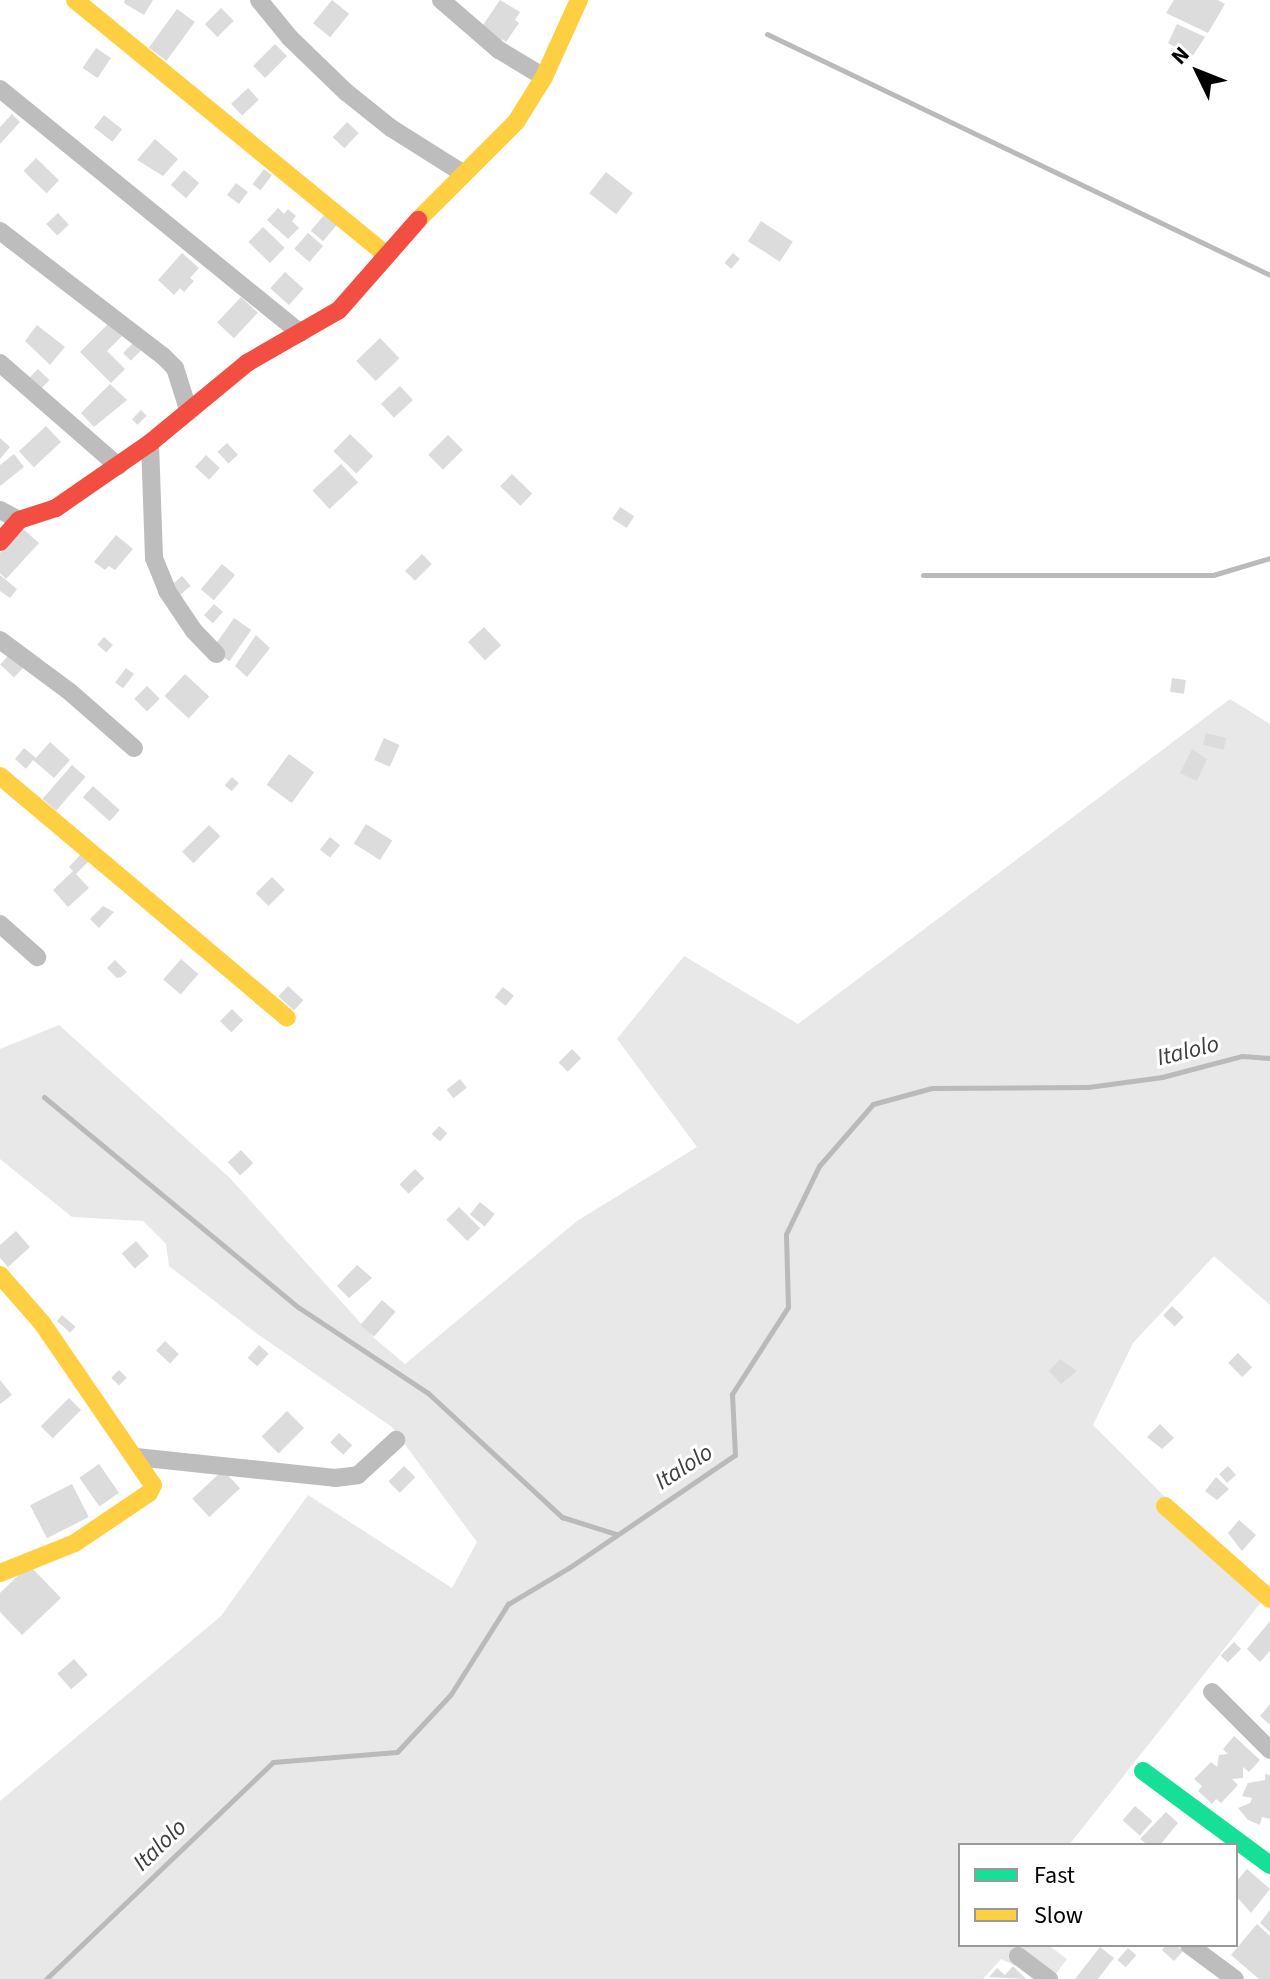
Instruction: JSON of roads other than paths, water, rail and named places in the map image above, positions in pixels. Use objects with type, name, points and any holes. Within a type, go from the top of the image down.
[{"type":"street","points":[[75,0],[386,255]]},
{"type":"street","points":[[259,0],[290,38],[346,92],[391,128],[464,174]]},
{"type":"street","points":[[441,0],[499,50],[544,77]]},
{"type":"street","points":[[0,542],[19,520],[56,508],[150,443],[247,363],[339,310],[386,255],[516,122],[544,77],[579,0]]},
{"type":"street","points":[[0,89],[300,333]]},
{"type":"street","points":[[0,231],[163,356],[175,368],[188,409]]},
{"type":"street","points":[[0,363],[118,466]]},
{"type":"street","points":[[150,443],[154,558],[167,591],[194,631],[216,654]]},
{"type":"street","points":[[0,510],[19,520]]},
{"type":"street","points":[[0,640],[70,692],[134,748]]},
{"type":"street","points":[[0,776],[287,1018]]},
{"type":"street","points":[[0,924],[37,957]]},
{"type":"street","points":[[0,1275],[42,1323],[153,1485],[149,1493],[75,1543],[32,1563],[0,1573]]},
{"type":"street","points":[[136,1457],[335,1478],[358,1475],[396,1440]]},
{"type":"street","points":[[1165,1506],[1270,1599]]},
{"type":"street","points":[[1212,1692],[1270,1750]]},
{"type":"street","points":[[1143,1771],[1270,1865]]},
{"type":"street","points":[[1192,1947],[1235,1979]]},
{"type":"street","points":[[1018,1956],[1049,1979]]},
{"type":"waterway","points":[[767,34],[1270,275]]},
{"type":"waterway","points":[[923,575],[1213,575],[1270,558]]},
{"type":"waterway","name":"Italolo","points":[[46,1979],[273,1762],[397,1752],[451,1694],[508,1604],[570,1567],[735,1455],[732,1394],[788,1307],[786,1234],[819,1166],[873,1104],[932,1088],[1088,1087],[1162,1077],[1242,1056],[1270,1058]]},
{"type":"waterway","points":[[44,1097],[298,1307],[428,1393],[562,1517],[616,1534]]}]
